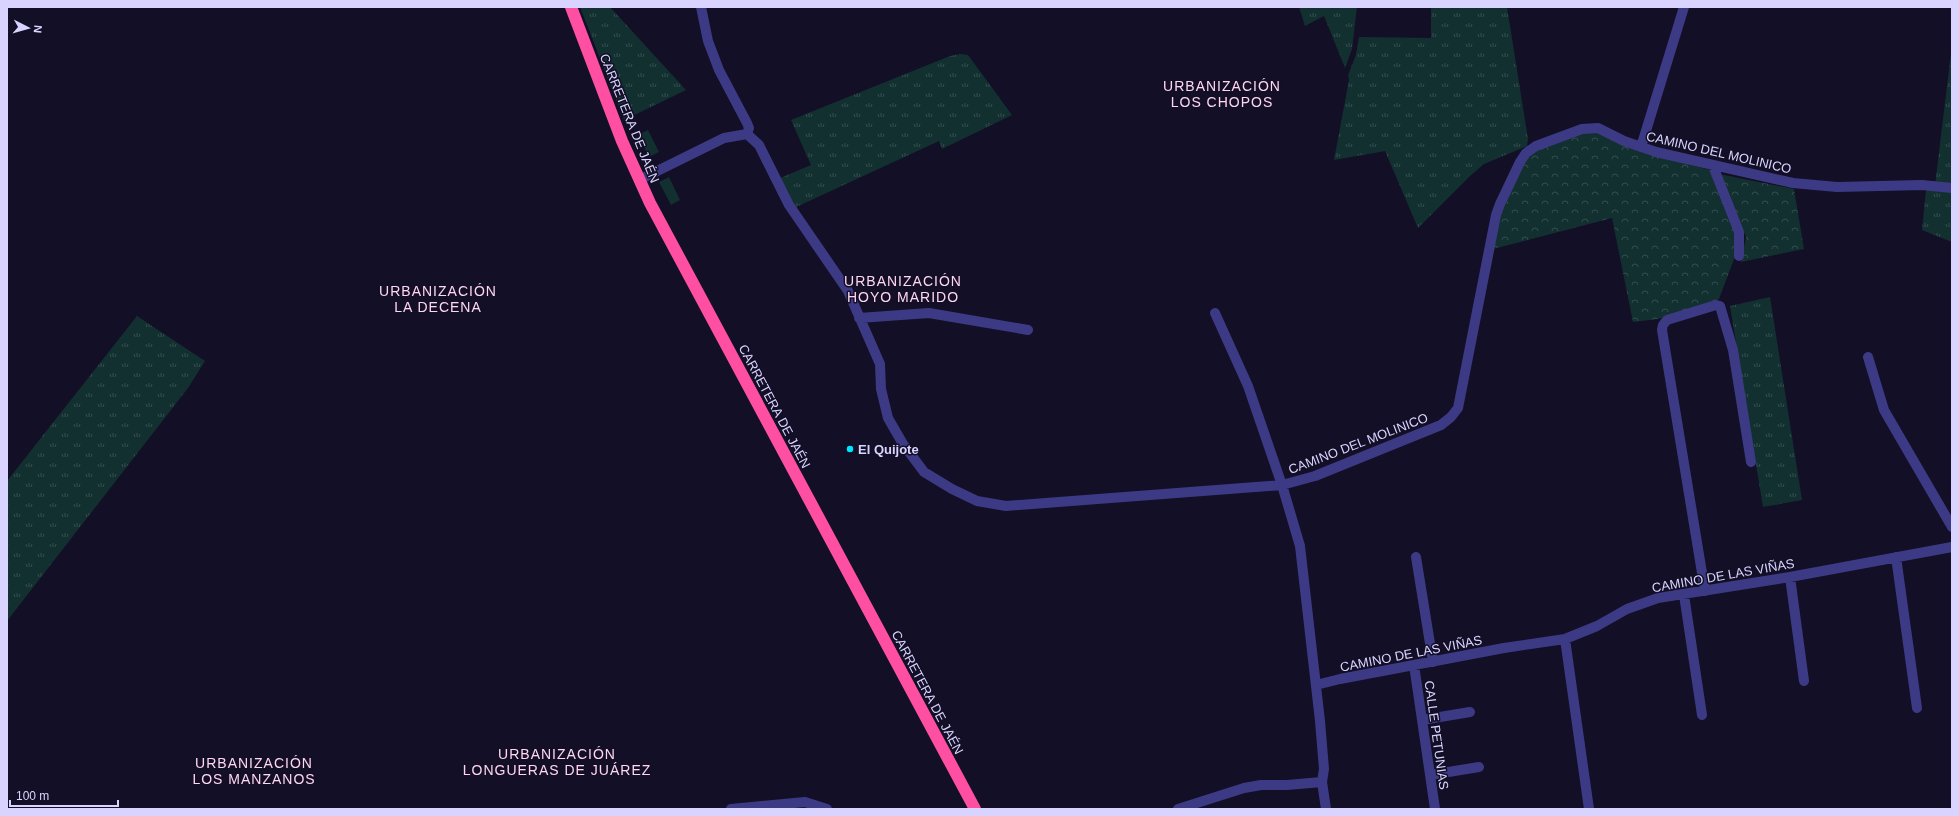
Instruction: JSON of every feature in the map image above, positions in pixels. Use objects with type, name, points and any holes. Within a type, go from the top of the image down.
[{"type":"highway","name":"CARRETERA DE JAÉN","points":[[571,7],[639,180],[975,809]]},
{"type":"street","points":[[639,180],[724,138],[748,134],[749,128],[747,123],[719,70],[708,41],[701,7]]},
{"type":"street","points":[[1641,147],[1684,7]]},
{"type":"street","name":"CAMINO DEL MOLINICO","points":[[748,134],[758,145],[789,205],[848,291],[880,364],[881,389],[888,418],[903,444],[924,472],[952,489],[977,501],[1006,506],[1282,486],[1322,473],[1442,425],[1458,408],[1496,215],[1515,172],[1526,154],[1536,146],[1590,127],[1598,128],[1641,147],[1713,166],[1793,183],[1837,187],[1922,185],[1952,188]]},
{"type":"street","points":[[1713,166],[1740,232],[1739,256]]},
{"type":"street","points":[[1705,591],[1662,330],[1663,325],[1667,320],[1716,305],[1720,306],[1733,350],[1751,462]]},
{"type":"street","points":[[859,318],[929,313],[1028,330]]},
{"type":"street","points":[[1215,313],[1248,386],[1282,486],[1300,546],[1316,685],[1324,769],[1322,782],[1326,809]]},
{"type":"street","points":[[1868,357],[1884,410],[1952,527]]},
{"type":"street","name":"CAMINO DE LAS VIÑAS","points":[[1316,685],[1340,679],[1504,648],[1565,639],[1597,626],[1628,609],[1658,598],[1790,577],[1952,547]]},
{"type":"street","points":[[1416,557],[1433,662]]},
{"type":"street","points":[[1896,557],[1917,708]]},
{"type":"street","points":[[1790,577],[1804,682]]},
{"type":"street","points":[[1684,594],[1702,715]]},
{"type":"street","points":[[1565,639],[1589,809]]},
{"type":"street","name":"CALLE PETUNIAS","points":[[1414,665],[1435,809]]},
{"type":"street","points":[[1422,720],[1470,712]]},
{"type":"street","points":[[1430,775],[1479,767]]},
{"type":"street","points":[[1178,809],[1244,788],[1261,785],[1287,785],[1322,782]]},
{"type":"street","points":[[731,809],[804,802],[827,809]]},
{"type":"green space","points":[[580,7],[610,7],[686,90],[624,120]]},
{"type":"green space","points":[[1299,7],[1357,7],[1352,49],[1345,68],[1324,16],[1305,26]]},
{"type":"green space","points":[[1431,7],[1507,7],[1528,139],[1527,146],[1484,164],[1418,228],[1385,151],[1334,160],[1349,80],[1348,75],[1356,55],[1359,37],[1431,38]]},
{"type":"green space","points":[[1952,45],[1952,186],[1935,185]]},
{"type":"green space","points":[[960,54],[968,55],[1012,115],[942,149],[939,141],[794,208],[778,179],[811,165],[791,120],[950,56]]},
{"type":"green space","points":[[648,130],[659,152],[649,157],[638,135]]},
{"type":"green space","points":[[1590,130],[1657,156],[1710,170],[1734,221],[1737,251],[1719,299],[1712,303],[1658,319],[1633,322],[1612,218],[1493,249],[1501,210],[1527,158],[1539,148]]},
{"type":"green space","points":[[1719,174],[1794,189],[1804,249],[1741,262],[1746,237]]},
{"type":"green space","points":[[669,177],[680,200],[671,205],[659,182]]},
{"type":"green space","points":[[1926,190],[1952,191],[1952,242],[1922,230]]},
{"type":"green space","points":[[1770,297],[1802,500],[1763,507],[1730,306]]},
{"type":"green space","points":[[137,316],[205,361],[188,388],[7,621],[7,481]]},
{"type":"place","name":"El Quijote","points":[[850,449]]},
{"type":"district","name":"URBANIZACIÓN LOS CHOPOS","points":[[1222,94]]},
{"type":"district","name":"URBANIZACIÓN HOYO MARIDO","points":[[903,290]]},
{"type":"district","name":"URBANIZACIÓN LA DECENA","points":[[438,300]]},
{"type":"district","name":"URBANIZACIÓN LONGUERAS DE JUÁREZ","points":[[557,762]]},
{"type":"district","name":"URBANIZACIÓN LOS MANZANOS","points":[[254,772]]}]
